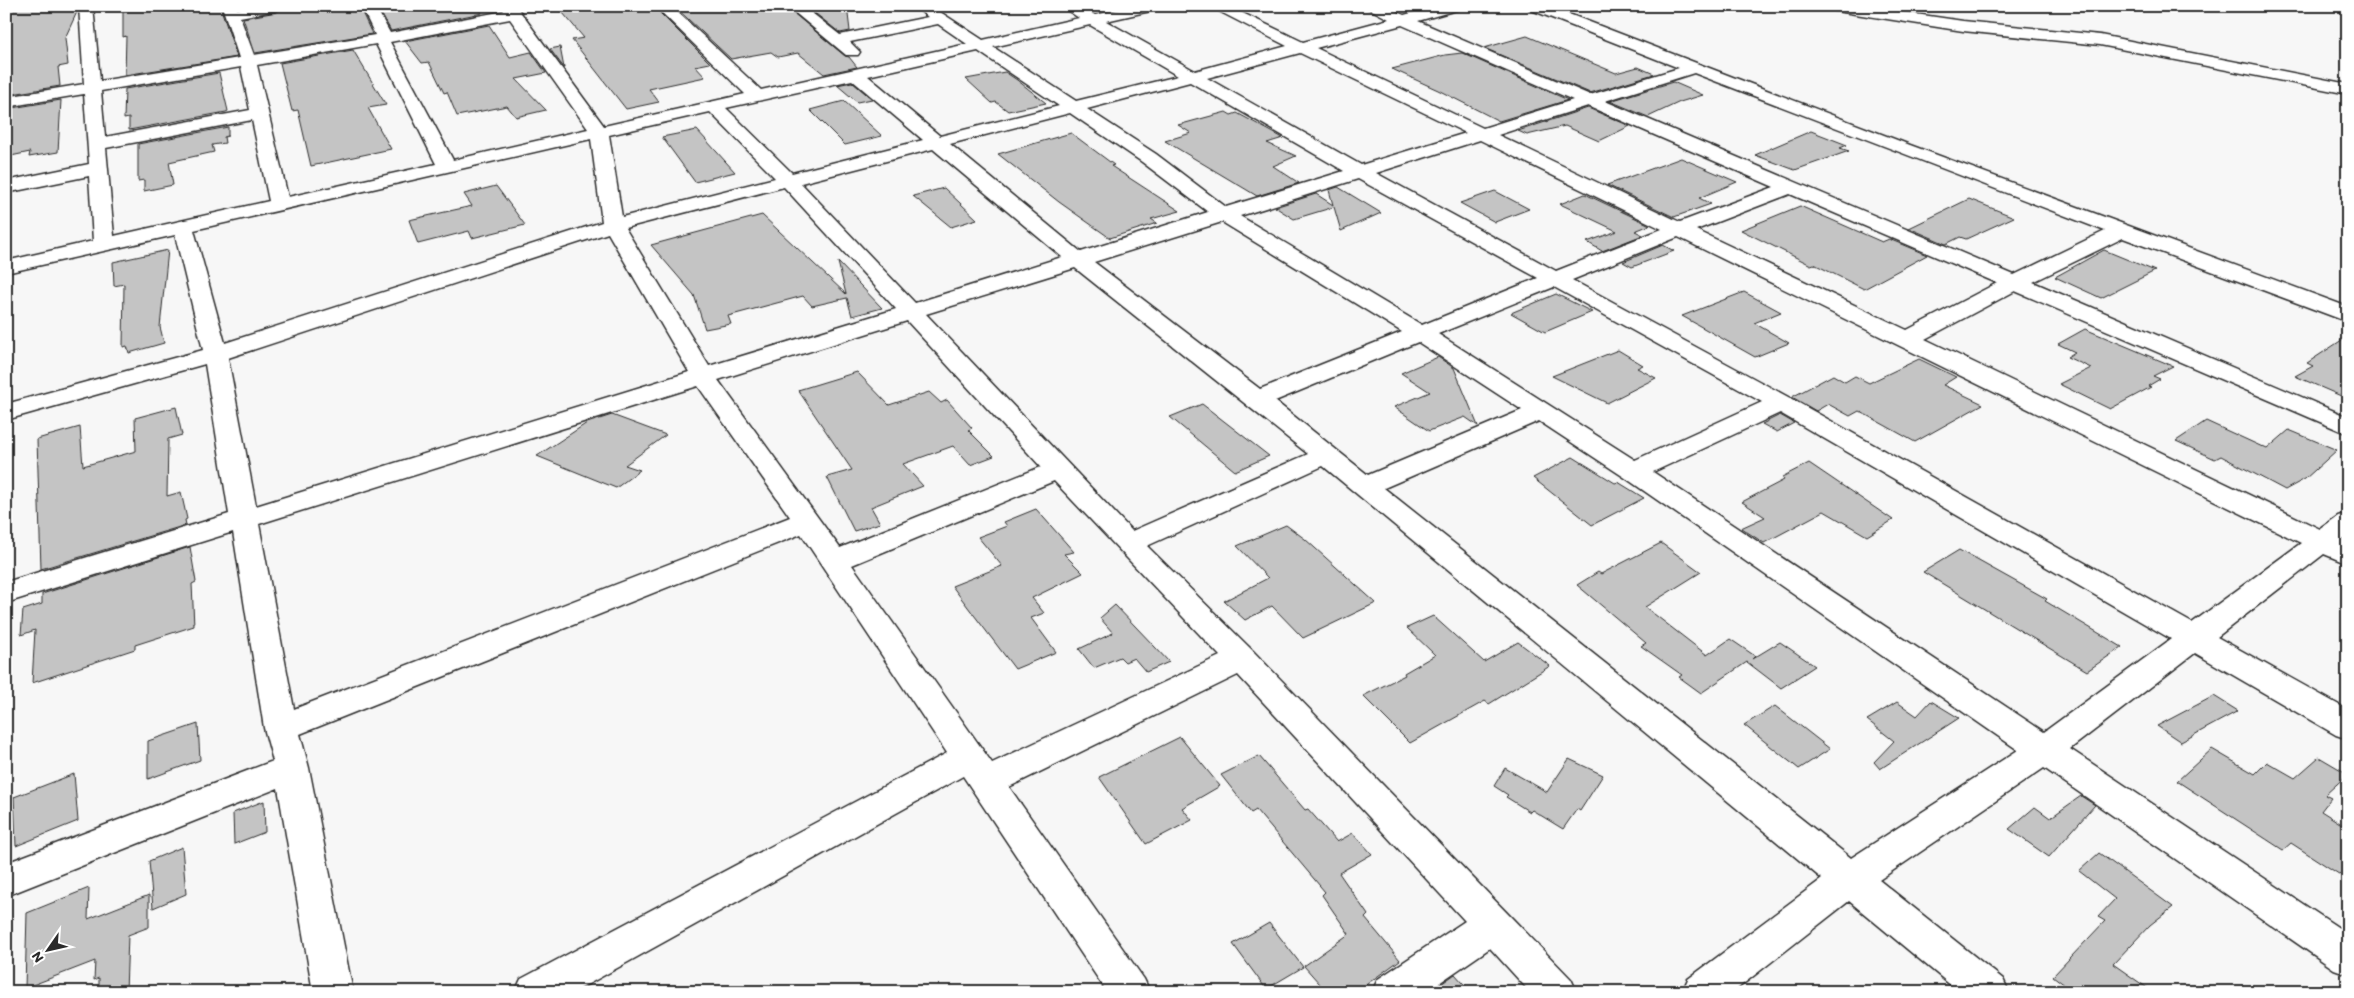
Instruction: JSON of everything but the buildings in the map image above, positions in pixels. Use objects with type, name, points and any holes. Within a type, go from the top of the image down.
[{"type":"street","points":[[86,6],[104,245]]},
{"type":"street","points":[[277,6],[231,10],[248,60],[280,205]]},
{"type":"street","points":[[368,6],[383,34],[381,39],[447,167]]},
{"type":"street","points":[[662,6],[757,96]]},
{"type":"street","points":[[794,6],[839,40],[864,72],[937,143],[1078,260],[1327,455],[1989,992]]},
{"type":"street","points":[[1068,6],[1358,171],[1781,403],[2348,726]]},
{"type":"street","points":[[6,267],[1154,6]]},
{"type":"street","points":[[1216,6],[1907,338],[2340,540]]},
{"type":"street","points":[[1371,6],[1587,101],[1793,186],[2348,426]]},
{"type":"street","points":[[6,412],[215,354],[613,225],[1074,108],[1455,6]]},
{"type":"street","points":[[1534,6],[1904,149],[2348,315]]},
{"type":"street","points":[[1830,6],[1963,26],[2100,40],[2348,89]]},
{"type":"street","points":[[6,102],[381,39],[510,10],[533,38],[599,132],[613,225],[704,377],[807,521],[1130,992]]},
{"type":"street","points":[[839,40],[931,13],[1149,158],[1223,214],[1421,334],[1633,471],[2348,956]]},
{"type":"street","points":[[6,593],[1694,68]]},
{"type":"street","points":[[714,106],[788,180],[1128,544],[1242,660],[1557,992]]},
{"type":"street","points":[[97,144],[260,113]]},
{"type":"street","points":[[6,187],[99,168]]},
{"type":"street","points":[[1257,399],[1679,229],[1793,186]]},
{"type":"street","points":[[184,227],[215,354],[281,728],[292,768],[333,992]]},
{"type":"street","points":[[1907,338],[2123,230]]},
{"type":"street","points":[[1633,471],[1781,403]]},
{"type":"street","points":[[1364,486],[1539,412]]},
{"type":"street","points":[[1128,544],[1327,455]]},
{"type":"street","points":[[834,561],[1059,469]]},
{"type":"street","points":[[281,728],[807,521]]},
{"type":"street","points":[[1702,992],[1850,879],[2044,750],[2195,638],[2340,540]]},
{"type":"street","points":[[535,992],[977,769],[1242,660]]},
{"type":"street","points":[[6,880],[292,768]]},
{"type":"street","points":[[1392,992],[1493,924]]}]
